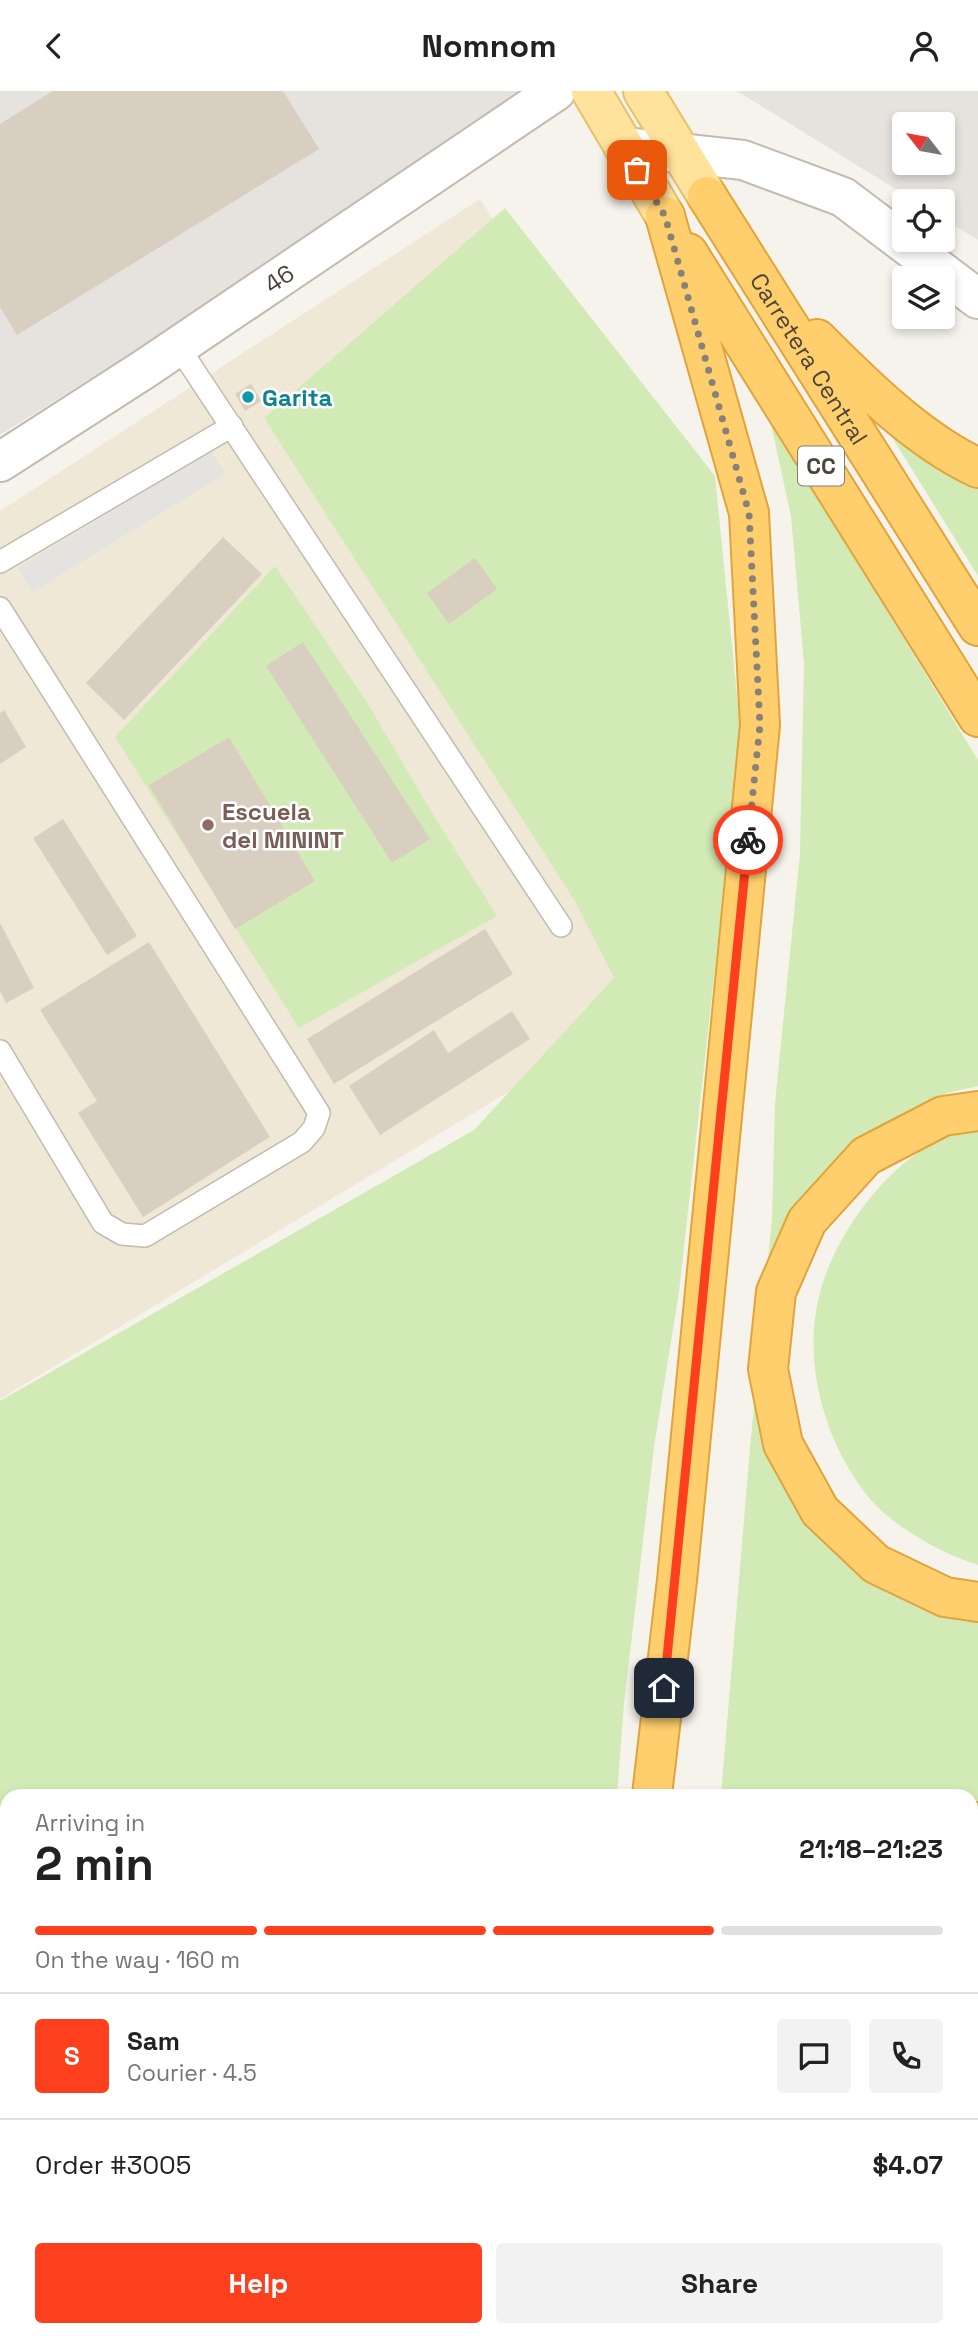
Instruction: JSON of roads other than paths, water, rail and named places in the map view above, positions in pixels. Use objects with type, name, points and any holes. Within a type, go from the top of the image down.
[{"type":"highway","name":"Carretera Central","points":[[707,196],[978,626]]},
{"type":"highway","name":"Carretera Central","points":[[665,216],[978,717]]},
{"type":"highway","points":[[653,1789],[679,1552],[760,725],[749,513],[665,216]]},
{"type":"highway","points":[[765,287],[866,388],[953,456],[978,468]]},
{"type":"highway","points":[[978,1111],[943,1116],[866,1156],[807,1221],[776,1292],[768,1369],[783,1444],[820,1511],[876,1564],[945,1597],[978,1602]]},
{"type":"main road","name":"Carretera Central","points":[[591,91],[665,216]]},
{"type":"main road","name":"Carretera Central","points":[[643,91],[707,196]]},
{"type":"street","name":"46","points":[[0,462],[178,346],[556,91]]},
{"type":"street","points":[[624,147],[743,160],[843,197],[978,299]]},
{"type":"lane","points":[[178,346],[561,926]]},
{"type":"lane","points":[[0,562],[232,426]]},
{"type":"lane","points":[[0,608],[319,1113],[314,1128],[302,1143],[145,1236],[122,1234],[103,1223],[0,1052]]},
{"type":"place","name":"Garita","points":[[248,397]]},
{"type":"place","name":"Escuela del MININT","points":[[208,825]]}]
